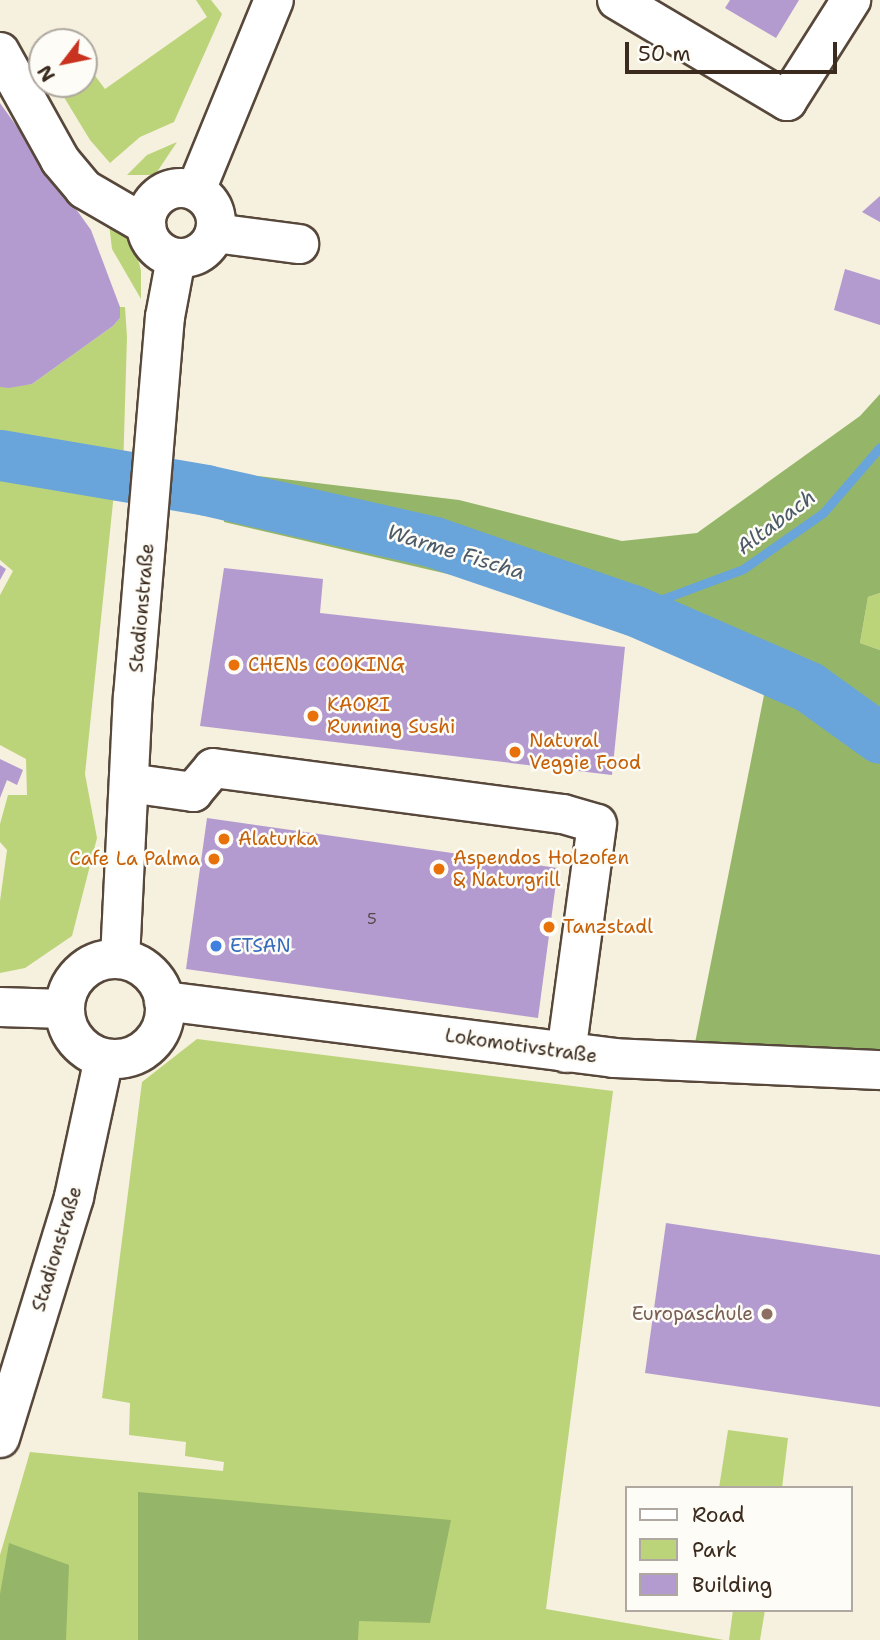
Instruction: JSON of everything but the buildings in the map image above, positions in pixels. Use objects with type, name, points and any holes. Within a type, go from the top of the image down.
[{"type":"street","points":[[196,190],[274,0]]},
{"type":"street","points":[[617,0],[787,101],[851,0]]},
{"type":"street","points":[[0,52],[23,87],[100,170],[151,211],[155,247],[176,258],[200,252],[215,233],[213,208],[196,190],[182,187],[151,211]]},
{"type":"street","points":[[215,233],[299,244]]},
{"type":"street","name":"Stadionstraße","points":[[120,959],[129,783],[166,317],[176,258]]},
{"type":"street","points":[[129,783],[193,792],[214,768],[563,814],[597,824],[566,1053]]},
{"type":"street","points":[[120,959],[149,972],[164,1001],[164,1019],[145,1047],[120,1059],[104,1058],[77,1042],[64,1009],[75,978],[88,966],[120,959]]},
{"type":"street","name":"Lokomotivstraße","points":[[164,1001],[566,1053],[880,1070]]},
{"type":"street","points":[[0,1007],[64,1009]]},
{"type":"street","name":"Stadionstraße","points":[[0,1438],[74,1197],[104,1058]]},
{"type":"green space","points":[[196,0],[211,0],[222,14],[174,122],[140,137],[110,163],[90,140],[64,98],[98,98],[98,80],[105,89],[207,17]]},
{"type":"green space","points":[[177,142],[155,175],[127,175],[147,155]]},
{"type":"green space","points":[[108,216],[126,228],[134,242],[141,271],[141,299],[112,249]]},
{"type":"green space","points":[[120,307],[125,307],[127,337],[123,470],[0,448],[0,387],[32,384],[113,326],[120,318]]},
{"type":"green space","points":[[880,394],[880,593],[868,597],[860,643],[880,650],[880,1050],[695,1043],[766,685],[559,600],[224,522],[224,472],[459,500],[622,541],[697,533],[860,416]]},
{"type":"green space","points":[[0,463],[115,483],[85,774],[97,838],[72,936],[25,968],[0,973],[0,901],[7,850],[0,842],[0,824],[8,795],[27,795],[26,759],[0,745],[0,595],[13,571],[0,560]]},
{"type":"green space","points":[[880,593],[880,650],[860,643],[868,597]]},
{"type":"green space","points":[[197,1039],[613,1091],[546,1609],[724,1640],[0,1640],[0,1555],[30,1452],[223,1471],[224,1462],[185,1456],[186,1442],[129,1435],[130,1403],[102,1398],[142,1082]]},
{"type":"green space","points":[[728,1430],[788,1438],[782,1486],[719,1486]]},
{"type":"green space","points":[[138,1492],[451,1520],[430,1623],[359,1621],[358,1640],[138,1640]]},
{"type":"green space","points":[[9,1543],[69,1565],[66,1640],[0,1640],[0,1594]]},
{"type":"green space","points":[[733,1612],[765,1612],[760,1640],[729,1640]]},
{"type":"waterway","name":"Altabach","points":[[633,610],[743,569],[823,513],[880,447]]},
{"type":"waterway","name":"Warme Fischa","points":[[0,455],[206,490],[434,542],[633,610],[809,687],[880,738]]},
{"type":"place","name":"CHENs COOKING","points":[[234,665]]},
{"type":"place","name":"KAORI Running Sushi","points":[[313,716]]},
{"type":"place","name":"Natural Veggie Food","points":[[515,752]]},
{"type":"place","name":"Alaturka","points":[[224,839]]},
{"type":"place","name":"Cafe La Palma","points":[[214,859]]},
{"type":"place","name":"Aspendos Holzofen & Naturgrill","points":[[439,869]]},
{"type":"place","name":"Tanzstadl","points":[[549,927]]},
{"type":"place","name":"ETSAN","points":[[216,946]]},
{"type":"place","name":"Europaschule","points":[[767,1314]]}]
